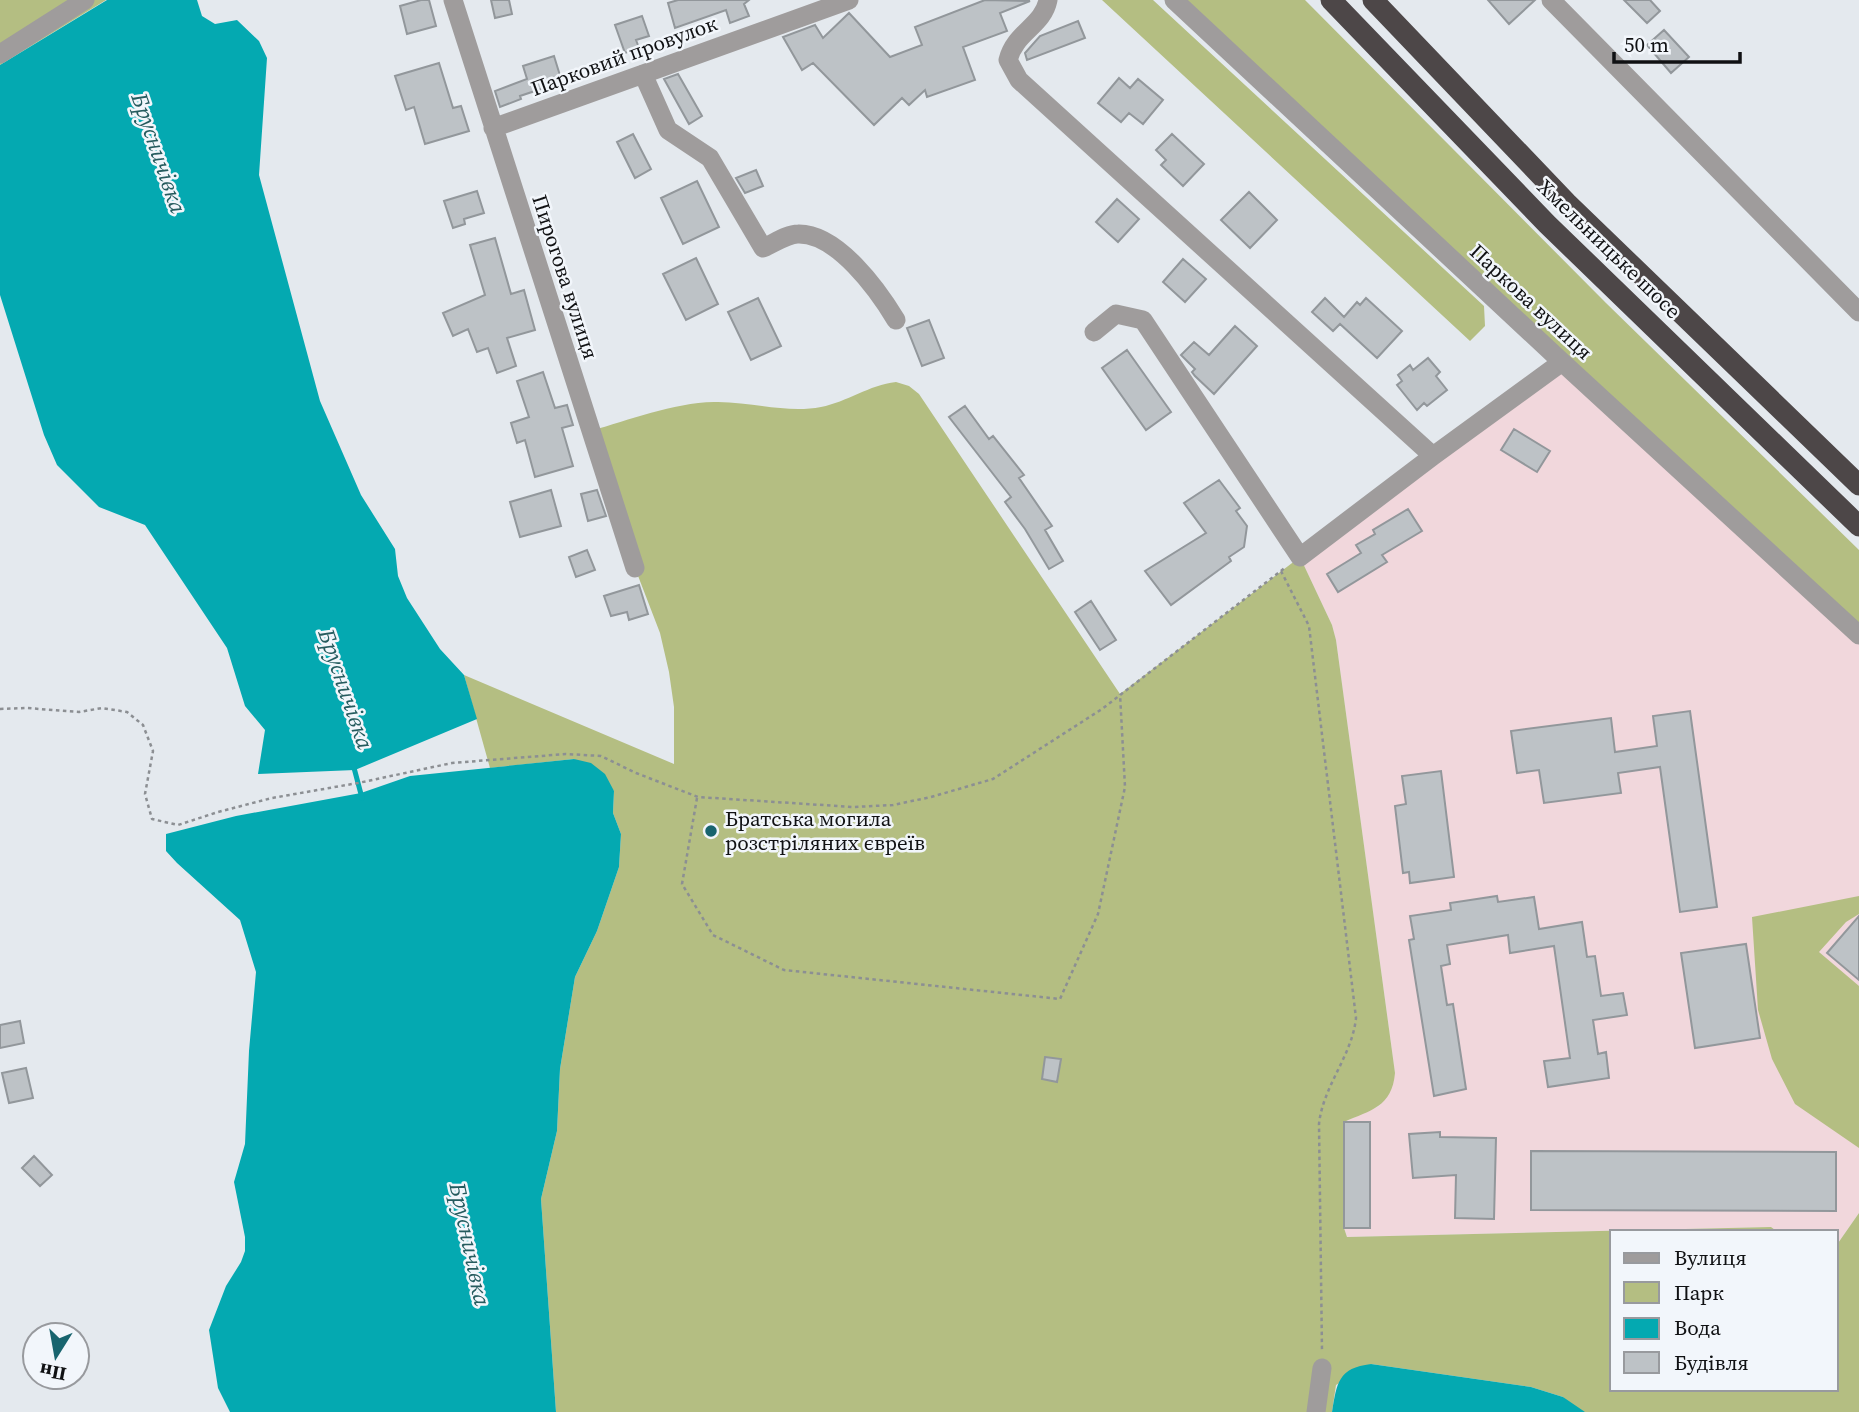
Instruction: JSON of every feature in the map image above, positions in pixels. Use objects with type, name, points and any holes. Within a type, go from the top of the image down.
[{"type":"highway","name":"Хмельницьке шосе","points":[[1331,0],[1547,224],[1859,526]]},
{"type":"highway","name":"Хмельницьке шосе","points":[[1373,0],[1567,203],[1859,485]]},
{"type":"street","points":[[0,54],[85,0]]},
{"type":"street","name":"Пирогова вулиця","points":[[453,0],[635,568]]},
{"type":"street","name":"Парковий провулок","points":[[493,128],[849,0]]},
{"type":"street","points":[[1048,0],[1042,16],[1012,46],[1008,60],[1019,80],[1433,456]]},
{"type":"street","name":"Паркова вулиця","points":[[1174,0],[1859,635]]},
{"type":"street","points":[[1551,0],[1859,312]]},
{"type":"street","points":[[643,74],[668,130],[710,158],[763,248],[796,234],[823,239],[841,253],[881,295],[897,320]]},
{"type":"street","points":[[1094,332],[1116,314],[1143,320],[1300,557],[1562,362]]},
{"type":"street","points":[[1316,1412],[1322,1368]]},
{"type":"path","points":[[0,709],[79,712],[102,708],[127,712],[143,725],[153,751],[145,794],[152,819],[178,825],[272,799],[452,763],[566,754],[601,756],[698,797],[853,807],[893,805],[993,779],[1102,709],[1300,557]]},
{"type":"path","points":[[1281,571],[1309,626],[1356,1018],[1352,1041],[1325,1098],[1319,1124],[1322,1368]]},
{"type":"path","points":[[698,797],[682,884],[713,935],[784,970],[1060,999],[1098,914],[1125,787],[1120,694]]},
{"type":"shaded area","points":[[1562,362],[1859,635],[1859,1213],[1838,1243],[1838,1230],[1775,1230],[1771,1227],[1347,1237],[1344,1228],[1344,1122],[1379,1106],[1395,1073],[1336,640],[1332,625],[1300,557]]},
{"type":"green space","points":[[0,0],[106,0],[0,65]]},
{"type":"green space","points":[[1102,0],[1153,0],[1484,306],[1485,326],[1470,341]]},
{"type":"green space","points":[[1174,0],[1305,0],[1606,303],[1859,550],[1859,635]]},
{"type":"green space","points":[[896,382],[909,386],[919,394],[1120,694],[1300,557],[1332,625],[1336,640],[1395,1073],[1390,1093],[1385,1100],[1371,1110],[1344,1122],[1344,1228],[1347,1237],[1610,1231],[1610,1391],[1838,1391],[1838,1243],[1859,1213],[1859,1412],[1577,1412],[1563,1397],[1531,1387],[1371,1364],[1336,1385],[1332,1412],[556,1412],[541,1199],[557,1131],[560,1069],[575,977],[597,931],[619,867],[621,834],[613,813],[614,791],[574,759],[490,768],[464,675],[674,764],[674,707],[660,633],[635,568],[590,431],[698,403],[727,402],[794,409],[821,407]]},
{"type":"green space","points":[[1859,896],[1859,914],[1846,922],[1819,952],[1859,986],[1859,1148],[1795,1104],[1772,1059],[1758,1010],[1752,917]]},
{"type":"green space","points":[[1771,1227],[1775,1230],[1644,1230]]},
{"type":"water","points":[[107,0],[197,0],[202,16],[215,24],[237,20],[259,41],[267,58],[259,175],[320,401],[361,495],[395,549],[398,576],[407,598],[440,649],[464,675],[477,719],[355,770],[258,774],[265,730],[245,706],[227,648],[145,525],[99,507],[57,465],[44,435],[0,295],[0,65]]},
{"type":"water","points":[[574,759],[591,763],[605,774],[614,791],[613,813],[621,834],[619,867],[597,931],[575,977],[560,1069],[557,1131],[541,1199],[556,1412],[230,1412],[218,1388],[209,1330],[226,1286],[245,1251],[245,1237],[234,1182],[245,1144],[256,972],[240,920],[166,851],[166,834],[236,816],[361,793],[410,776]]},
{"type":"water","points":[[1371,1364],[1531,1387],[1563,1397],[1585,1412],[1332,1412],[1338,1385],[1345,1373]]},
{"type":"building","points":[[429,0],[436,26],[407,34],[400,6]]},
{"type":"building","points":[[491,0],[509,0],[512,14],[495,18]]},
{"type":"building","points":[[678,0],[749,0],[744,4],[749,16],[730,23],[726,10],[675,28],[668,3]]},
{"type":"building","points":[[985,0],[1030,1],[1000,13],[1007,31],[963,47],[975,80],[927,97],[925,90],[909,105],[902,98],[874,125],[813,63],[802,70],[783,37],[815,25],[823,38],[849,13],[890,57],[922,45],[915,27]]},
{"type":"building","points":[[1488,0],[1535,0],[1509,24]]},
{"type":"building","points":[[1624,0],[1650,0],[1660,11],[1647,23]]},
{"type":"building","points":[[642,16],[649,36],[636,40],[639,48],[625,53],[615,25]]},
{"type":"building","points":[[1078,21],[1085,38],[1027,60],[1025,53],[1040,36]]},
{"type":"building","points":[[1664,30],[1689,57],[1671,73],[1647,45]]},
{"type":"building","points":[[554,56],[562,82],[520,96],[521,99],[500,107],[495,91],[527,79],[523,66]]},
{"type":"building","points":[[439,63],[453,108],[461,106],[469,131],[425,144],[414,107],[406,110],[395,76]]},
{"type":"building","points":[[678,74],[702,116],[689,124],[664,79]]},
{"type":"building","points":[[1119,78],[1130,88],[1138,79],[1163,100],[1143,124],[1129,113],[1121,122],[1098,103]]},
{"type":"building","points":[[633,134],[651,169],[635,178],[617,142]]},
{"type":"building","points":[[1172,134],[1204,164],[1183,186],[1161,165],[1166,160],[1156,150]]},
{"type":"building","points":[[756,170],[763,186],[745,193],[736,178]]},
{"type":"building","points":[[697,181],[719,227],[683,244],[661,198]]},
{"type":"building","points":[[477,191],[484,213],[464,219],[465,224],[453,228],[444,201]]},
{"type":"building","points":[[1249,192],[1277,220],[1250,248],[1221,220]]},
{"type":"building","points":[[1117,199],[1139,219],[1118,242],[1096,222]]},
{"type":"building","points":[[495,238],[511,294],[524,290],[535,330],[507,338],[516,366],[497,373],[488,348],[477,352],[468,329],[453,336],[443,313],[485,295],[470,245]]},
{"type":"building","points":[[696,258],[718,304],[686,320],[663,274]]},
{"type":"building","points":[[1183,259],[1206,279],[1185,302],[1163,282]]},
{"type":"building","points":[[758,298],[781,346],[751,360],[728,312]]},
{"type":"building","points":[[1325,298],[1344,317],[1357,302],[1360,305],[1366,298],[1402,331],[1377,358],[1340,324],[1333,331],[1312,312]]},
{"type":"building","points":[[929,320],[944,358],[922,366],[907,328]]},
{"type":"building","points":[[1235,326],[1257,346],[1214,394],[1195,376],[1192,372],[1195,369],[1181,355],[1194,342],[1209,355]]},
{"type":"building","points":[[1127,350],[1171,412],[1146,430],[1102,368]]},
{"type":"building","points":[[1428,358],[1440,372],[1436,376],[1447,390],[1427,406],[1424,403],[1417,410],[1397,385],[1402,381],[1398,375],[1410,365],[1413,370]]},
{"type":"building","points":[[543,372],[555,408],[567,405],[573,425],[562,428],[573,466],[535,477],[525,440],[517,443],[511,423],[529,417],[517,381]]},
{"type":"building","points":[[965,406],[989,439],[993,436],[1024,475],[1019,478],[1052,526],[1045,530],[1063,561],[1049,569],[1005,502],[1011,497],[949,417]]},
{"type":"building","points":[[1514,429],[1550,451],[1537,472],[1501,450]]},
{"type":"building","points":[[1219,480],[1240,508],[1236,511],[1247,526],[1244,547],[1229,557],[1231,561],[1171,605],[1145,571],[1206,533],[1184,503]]},
{"type":"building","points":[[551,490],[561,526],[520,537],[510,502]]},
{"type":"building","points":[[597,490],[606,516],[588,521],[581,494]]},
{"type":"building","points":[[1408,509],[1422,531],[1382,555],[1387,562],[1338,592],[1327,574],[1361,553],[1356,545],[1375,534],[1373,530]]},
{"type":"building","points":[[587,550],[595,570],[576,577],[569,557]]},
{"type":"building","points":[[639,585],[648,614],[629,620],[627,612],[611,616],[604,596]]},
{"type":"building","points":[[1091,601],[1116,640],[1100,650],[1075,612]]},
{"type":"building","points":[[1690,711],[1717,907],[1680,912],[1660,767],[1618,773],[1621,793],[1544,803],[1539,770],[1517,773],[1511,731],[1611,718],[1615,752],[1657,746],[1653,716]]},
{"type":"building","points":[[1441,771],[1454,877],[1410,883],[1409,872],[1403,873],[1395,806],[1406,804],[1402,776]]},
{"type":"building","points":[[1497,896],[1498,902],[1534,897],[1539,929],[1582,922],[1587,957],[1595,956],[1601,996],[1623,993],[1627,1015],[1593,1020],[1598,1054],[1606,1052],[1609,1078],[1548,1087],[1544,1061],[1570,1058],[1554,946],[1510,953],[1508,935],[1447,945],[1450,964],[1441,966],[1447,1005],[1453,1004],[1466,1089],[1434,1096],[1409,940],[1414,939],[1410,916],[1451,910],[1450,903]]},
{"type":"building","points":[[1859,916],[1859,980],[1827,953]]},
{"type":"building","points":[[1746,944],[1760,1038],[1695,1048],[1681,953]]},
{"type":"building","points":[[20,1021],[24,1043],[0,1048],[0,1025]]},
{"type":"building","points":[[1045,1057],[1061,1059],[1057,1082],[1042,1079]]},
{"type":"building","points":[[26,1068],[33,1098],[9,1103],[2,1073]]},
{"type":"building","points":[[1344,1122],[1370,1122],[1370,1228],[1344,1228]]},
{"type":"building","points":[[1440,1132],[1440,1137],[1496,1138],[1494,1219],[1455,1218],[1456,1175],[1413,1178],[1409,1134]]},
{"type":"building","points":[[1531,1151],[1836,1152],[1836,1211],[1531,1210]]},
{"type":"building","points":[[34,1156],[52,1175],[40,1186],[22,1168]]},
{"type":"waterway","name":"Брусничівка","points":[[353,764],[362,798]]},
{"type":"place","name":"Братська могила розстріляних євреїв","points":[[711,831]]}]
